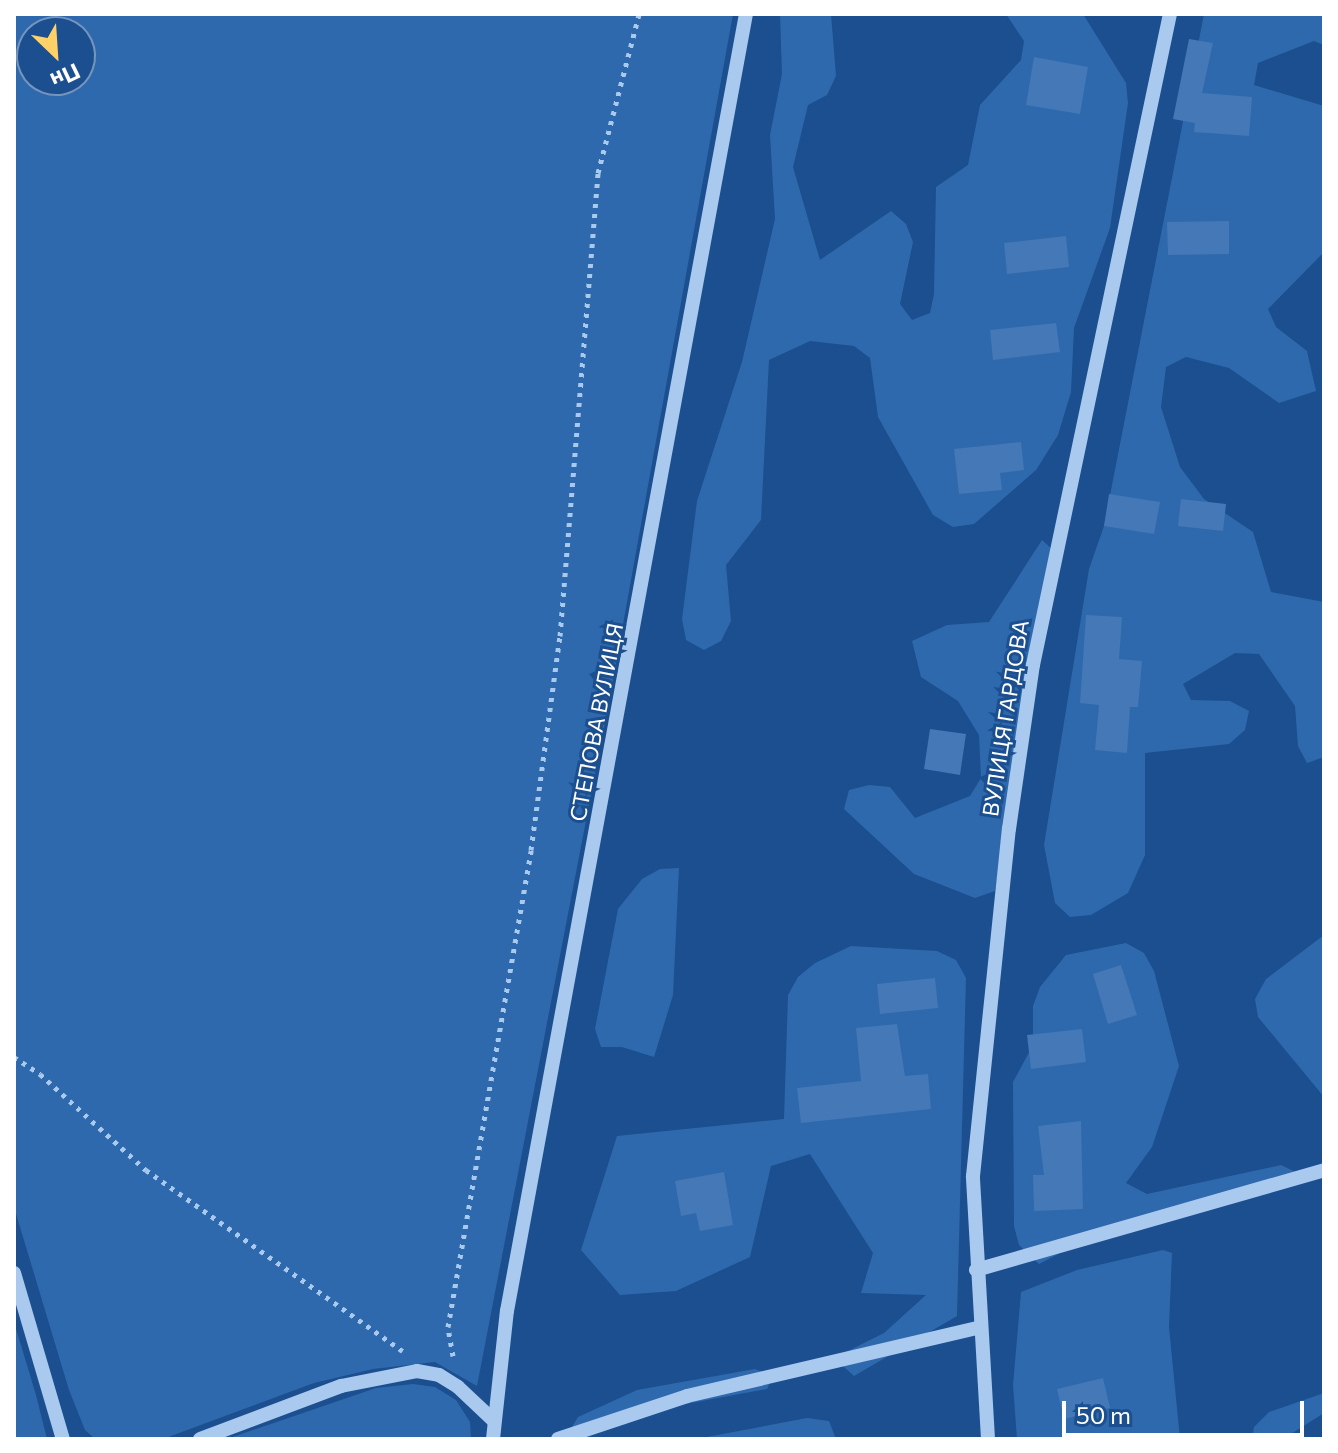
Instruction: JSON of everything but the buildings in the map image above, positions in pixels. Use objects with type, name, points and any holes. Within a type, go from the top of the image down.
[{"type":"street","name":"СТЕПОВА ВУЛИЦЯ","points":[[493,1439],[507,1311],[746,14]]},
{"type":"street","name":"ВУЛИЦЯ ГАРДОВА","points":[[988,1439],[978,1328],[973,1176],[987,1009],[1033,665],[1170,14]]},
{"type":"street","points":[[976,1270],[1322,1170]]},
{"type":"street","points":[[14,1273],[63,1439]]},
{"type":"street","points":[[558,1439],[687,1396],[978,1328]]},
{"type":"street","points":[[200,1439],[341,1386],[417,1371],[439,1375],[458,1387],[493,1420]]},
{"type":"path","points":[[458,1387],[448,1327],[531,850],[558,651],[598,173],[639,14]]},
{"type":"path","points":[[14,1057],[40,1074],[159,1180],[248,1246],[382,1334],[417,1371]]},
{"type":"shaded area","points":[[14,14],[733,14],[611,691],[477,1386],[435,1362],[373,1369],[314,1383],[163,1439],[95,1439],[85,1430],[69,1390],[14,1207]]},
{"type":"shaded area","points":[[780,14],[831,14],[836,76],[827,95],[808,105],[793,167],[820,260],[891,211],[906,224],[913,242],[900,304],[912,320],[930,313],[934,294],[936,187],[968,165],[980,105],[1021,60],[1024,41],[1006,14],[1083,14],[1126,83],[1128,103],[1110,228],[1074,328],[1071,392],[1058,435],[1036,470],[974,524],[953,527],[933,515],[878,417],[870,358],[854,346],[810,341],[769,360],[761,520],[726,565],[731,621],[721,641],[704,650],[686,640],[682,619],[697,501],[742,362],[775,219],[770,135],[782,74]]},
{"type":"shaded area","points":[[1204,14],[1324,14],[1324,45],[1314,41],[1258,63],[1254,85],[1324,106],[1324,252],[1268,309],[1276,327],[1307,351],[1316,391],[1279,403],[1229,368],[1186,357],[1166,367],[1161,407],[1180,467],[1204,499],[1253,532],[1271,592],[1324,602],[1324,757],[1307,763],[1298,746],[1295,706],[1259,654],[1235,653],[1183,684],[1191,700],[1230,701],[1249,711],[1245,730],[1229,744],[1145,753],[1145,855],[1128,893],[1091,915],[1070,917],[1055,903],[1044,845],[1089,569],[1104,526]]},
{"type":"shaded area","points":[[1042,540],[1053,550],[995,891],[975,898],[914,874],[844,809],[849,790],[869,785],[890,787],[915,818],[970,796],[981,778],[979,735],[958,701],[921,677],[912,641],[947,625],[989,622]]},
{"type":"shaded area","points":[[679,868],[673,995],[654,1057],[622,1047],[601,1047],[595,1029],[618,909],[642,879],[660,869]]},
{"type":"shaded area","points":[[1324,935],[1324,1097],[1258,1017],[1255,999],[1266,979]]},
{"type":"shaded area","points":[[1126,943],[1144,953],[1154,971],[1179,1066],[1152,1147],[1126,1183],[1147,1194],[1281,1165],[1300,1174],[1115,1224],[1039,1264],[1019,1245],[1014,1226],[1013,1082],[1033,1045],[1033,1006],[1040,987],[1066,955]]},
{"type":"shaded area","points":[[851,946],[937,951],[956,960],[966,978],[957,1316],[854,1376],[834,1358],[884,1333],[926,1295],[861,1293],[873,1253],[810,1154],[771,1166],[750,1257],[676,1291],[620,1295],[581,1250],[617,1136],[784,1119],[788,995],[798,977],[815,963]]},
{"type":"shaded area","points":[[1163,1250],[1172,1253],[1169,1327],[1180,1439],[1017,1439],[1013,1385],[1021,1292],[1077,1270]]},
{"type":"shaded area","points":[[14,1322],[36,1395],[47,1439],[14,1439]]},
{"type":"shaded area","points":[[755,1369],[773,1376],[767,1389],[653,1410],[569,1432],[578,1417],[637,1390]]},
{"type":"shaded area","points":[[413,1384],[435,1387],[456,1400],[470,1422],[471,1439],[227,1439],[376,1388]]},
{"type":"shaded area","points":[[1324,1393],[1324,1413],[1283,1439],[1252,1439],[1254,1427],[1269,1412]]},
{"type":"shaded area","points":[[807,1418],[829,1421],[836,1439],[696,1439]]}]
